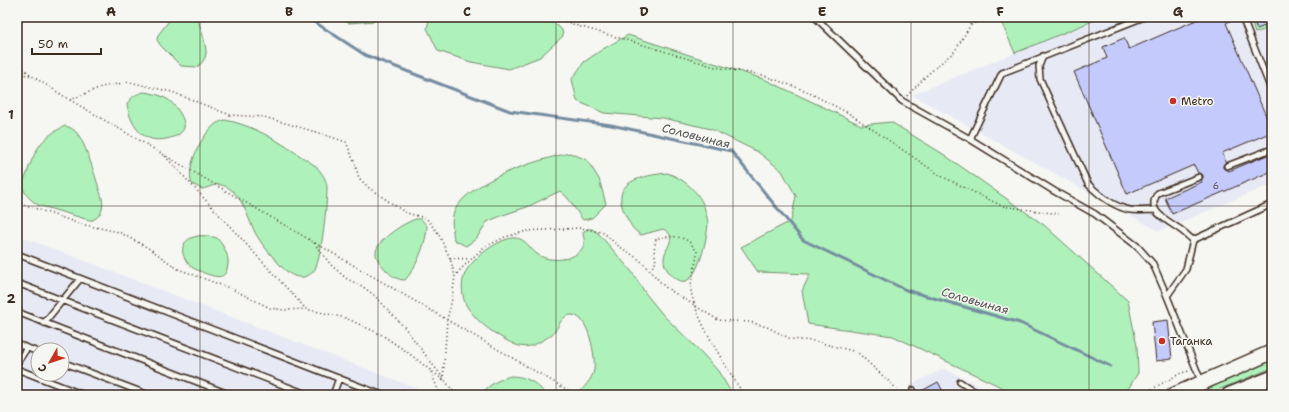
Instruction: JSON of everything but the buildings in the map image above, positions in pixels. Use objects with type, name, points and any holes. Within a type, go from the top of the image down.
[{"type":"main road","points":[[1174,395],[1272,352]]},
{"type":"main road","points":[[1228,395],[1272,378]]},
{"type":"lane","points":[[815,17],[902,101],[970,139],[1054,191],[1096,214],[1137,246],[1153,264],[1168,296],[1197,368],[1201,382]]},
{"type":"lane","points":[[970,139],[1002,73],[1144,17]]},
{"type":"lane","points":[[1242,17],[1272,92]]},
{"type":"lane","points":[[1043,56],[1039,66],[1040,79],[1088,184],[1101,197],[1114,204],[1130,210],[1155,210]]},
{"type":"lane","points":[[1227,166],[1272,149]]},
{"type":"lane","points":[[1193,240],[1179,228],[1158,215],[1154,204],[1158,193],[1199,177]]},
{"type":"lane","points":[[1193,240],[1272,204]]},
{"type":"lane","points":[[1168,296],[1186,269],[1193,240]]},
{"type":"lane","points":[[17,254],[382,395]]},
{"type":"lane","points":[[44,323],[80,279]]},
{"type":"lane","points":[[17,283],[309,395]]},
{"type":"lane","points":[[17,312],[232,395]]},
{"type":"lane","points":[[17,344],[30,349]]},
{"type":"lane","points":[[17,363],[27,348]]},
{"type":"lane","points":[[70,365],[149,395]]},
{"type":"lane","points":[[17,369],[84,395]]},
{"type":"lane","points":[[333,395],[339,378]]},
{"type":"lane","points":[[960,382],[980,395]]},
{"type":"lane","points":[[361,395],[364,388]]},
{"type":"path","points":[[554,17],[578,26],[715,67],[762,75],[804,90],[850,114],[941,176],[1002,206],[1059,214]]},
{"type":"path","points":[[902,101],[928,74],[955,52],[970,26],[973,17]]},
{"type":"path","points":[[970,26],[984,17]]},
{"type":"path","points":[[17,63],[32,76],[70,100],[576,395]]},
{"type":"path","points":[[17,73],[32,76]]},
{"type":"path","points":[[70,100],[100,87],[129,82],[172,92],[230,115],[264,116],[346,142],[359,178],[370,188],[406,213],[426,218],[438,233],[450,258],[455,276],[447,320],[443,380]]},
{"type":"path","points":[[163,155],[306,309]]},
{"type":"path","points":[[17,202],[80,224],[119,232],[150,249],[178,269],[232,289],[270,308],[284,310],[306,309],[346,318],[382,335],[443,380]]},
{"type":"path","points":[[455,276],[470,259],[483,248],[505,237],[528,231],[581,228],[604,233],[617,245],[640,260],[665,287],[718,320],[750,322],[767,327],[791,339],[813,341],[857,352],[898,390],[901,395]]},
{"type":"path","points":[[650,270],[656,262],[654,250],[656,239],[666,236],[688,241],[697,251],[697,261],[691,287],[694,305],[713,343],[744,395]]},
{"type":"path","points":[[313,242],[331,265],[347,279],[362,286],[375,296],[405,328],[443,380],[456,395]]},
{"type":"path","points":[[450,258],[470,259]]},
{"type":"path","points":[[1141,395],[1181,373],[1197,368]]},
{"type":"path","points":[[430,370],[440,395]]},
{"type":"shaded area","points":[[1102,17],[1250,17],[1255,33],[1272,27],[1272,184],[1159,231],[912,95]]},
{"type":"shaded area","points":[[17,235],[434,395],[17,395]]},
{"type":"shaded area","points":[[944,369],[999,395],[918,395],[912,384]]},
{"type":"green space","points":[[172,17],[197,17],[203,36],[206,54],[204,60],[197,67],[181,66],[157,40],[158,35]]},
{"type":"green space","points":[[338,17],[379,17],[375,21],[349,23]]},
{"type":"green space","points":[[430,17],[538,17],[557,25],[562,30],[563,36],[540,57],[509,69],[471,62],[438,51],[427,28]]},
{"type":"green space","points":[[999,17],[1102,17],[1015,53]]},
{"type":"green space","points":[[1250,17],[1272,17],[1272,27],[1255,33]]},
{"type":"green space","points":[[628,35],[766,80],[861,125],[891,122],[943,154],[1044,225],[1128,301],[1137,346],[1138,373],[1125,394],[1018,395],[893,336],[808,324],[802,291],[810,274],[758,272],[741,247],[791,221],[796,196],[782,171],[758,152],[711,129],[663,118],[604,113],[577,101],[572,79],[584,62]]},
{"type":"green space","points":[[144,92],[162,96],[173,104],[179,112],[184,124],[184,128],[178,135],[155,140],[141,134],[136,128],[129,113],[127,104],[134,96]]},
{"type":"green space","points":[[225,120],[245,125],[291,149],[313,164],[324,177],[327,186],[327,196],[322,242],[318,262],[313,272],[308,275],[297,277],[291,275],[275,260],[257,236],[240,200],[229,189],[222,185],[214,185],[202,189],[192,184],[190,177],[196,151],[211,128],[217,123]]},
{"type":"green space","points":[[65,126],[76,132],[84,144],[102,198],[102,211],[93,220],[38,205],[28,196],[23,188],[31,162],[37,149],[51,134]]},
{"type":"green space","points":[[570,153],[587,160],[599,179],[606,204],[592,218],[583,220],[570,201],[560,191],[527,207],[487,222],[476,239],[466,246],[454,240],[452,225],[453,213],[463,199],[475,189],[506,172],[541,160]]},
{"type":"green space","points":[[667,173],[685,182],[695,192],[703,204],[708,222],[704,247],[697,268],[692,276],[687,280],[681,281],[674,278],[664,262],[665,254],[671,239],[668,232],[663,229],[641,235],[633,229],[621,203],[621,194],[625,187],[631,182],[648,176]]},
{"type":"green space","points":[[416,219],[421,219],[427,226],[427,232],[420,254],[413,269],[405,280],[400,279],[388,272],[378,259],[376,252],[381,242],[392,232]]},
{"type":"green space","points":[[587,229],[592,229],[599,234],[632,272],[646,294],[664,316],[718,371],[733,395],[577,395],[587,384],[594,370],[594,356],[590,338],[583,322],[578,317],[569,315],[562,320],[554,332],[548,337],[537,344],[526,347],[511,343],[489,330],[469,310],[463,294],[462,287],[464,276],[472,263],[494,245],[510,238],[516,238],[523,240],[534,252],[542,257],[548,259],[569,258],[580,252],[584,243],[583,232]]},
{"type":"green space","points":[[197,236],[217,238],[224,248],[227,256],[228,265],[226,273],[218,277],[194,269],[184,256],[183,247],[189,239]]},
{"type":"green space","points":[[1272,360],[1272,368],[1205,395],[1184,395]]},
{"type":"green space","points":[[510,376],[521,377],[535,383],[546,395],[480,395],[494,383]]},
{"type":"waterway","name":"Соловьиная","points":[[307,17],[365,55],[510,111],[611,125],[731,151],[803,240],[906,290],[1020,323],[1110,366]]},
{"type":"place","name":"Metro","points":[[1173,101]]},
{"type":"place","name":"Таганка","points":[[1162,341]]}]
